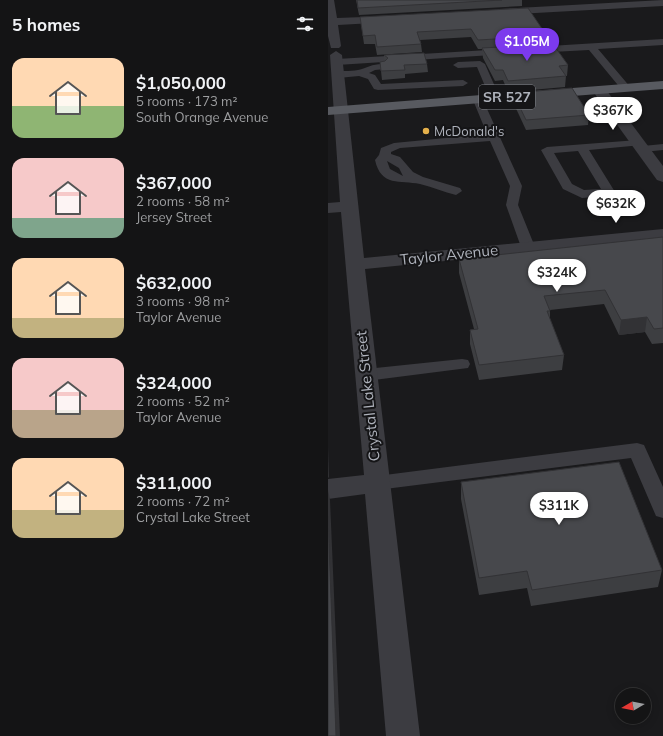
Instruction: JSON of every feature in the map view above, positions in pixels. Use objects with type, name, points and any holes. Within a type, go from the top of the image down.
[{"type":"main road","name":"SR 527","points":[[334,110],[663,85]]},
{"type":"street","name":"Crystal Lake Street","points":[[329,0],[336,59],[334,110],[339,207],[355,264],[403,736]]},
{"type":"street","points":[[491,13],[663,3]]},
{"type":"street","points":[[332,22],[404,18]]},
{"type":"street","points":[[599,90],[663,177]]},
{"type":"street","name":"Taylor Avenue","points":[[355,264],[663,234]]},
{"type":"street","points":[[328,490],[377,484]]},
{"type":"lane","points":[[336,59],[522,51],[663,42]]},
{"type":"lane","points":[[592,47],[626,88]]},
{"type":"lane","points":[[336,59],[360,73],[377,77],[378,87],[387,88],[463,83]]},
{"type":"lane","points":[[360,73],[373,67],[449,63],[474,100],[494,138],[516,186],[512,205],[528,247]]},
{"type":"lane","points":[[455,70],[480,64],[495,98]]},
{"type":"lane","points":[[456,190],[419,180],[401,180],[390,176],[382,168],[381,160],[385,156],[385,150],[398,145],[494,138]]},
{"type":"lane","points":[[581,147],[609,192],[582,194],[567,186],[547,150],[581,147],[663,147]]},
{"type":"lane","points":[[366,375],[462,364]]},
{"type":"lane","points":[[377,484],[637,450],[663,510]]},
{"type":"building","points":[[357,0],[502,0],[358,8]]},
{"type":"building","points":[[528,8],[547,36],[478,40],[471,29],[417,32],[421,44],[377,47],[375,35],[363,36],[360,17]]},
{"type":"building","points":[[553,44],[568,65],[559,66],[566,76],[508,81],[503,70],[495,70],[482,48]]},
{"type":"building","points":[[424,53],[427,64],[404,65],[405,70],[381,71],[380,62],[385,61],[388,58],[384,55]]},
{"type":"building","points":[[572,88],[589,115],[526,120],[513,93]]},
{"type":"building","points":[[663,237],[663,328],[654,329],[647,317],[621,320],[605,290],[544,296],[550,311],[547,311],[564,355],[479,365],[470,330],[478,329],[459,259]]},
{"type":"building","points":[[619,462],[662,570],[532,590],[527,571],[479,578],[461,482]]},
{"type":"building","points":[[328,516],[336,736],[328,736]]},
{"type":"place","name":"McDonald's","points":[[426,131]]}]
